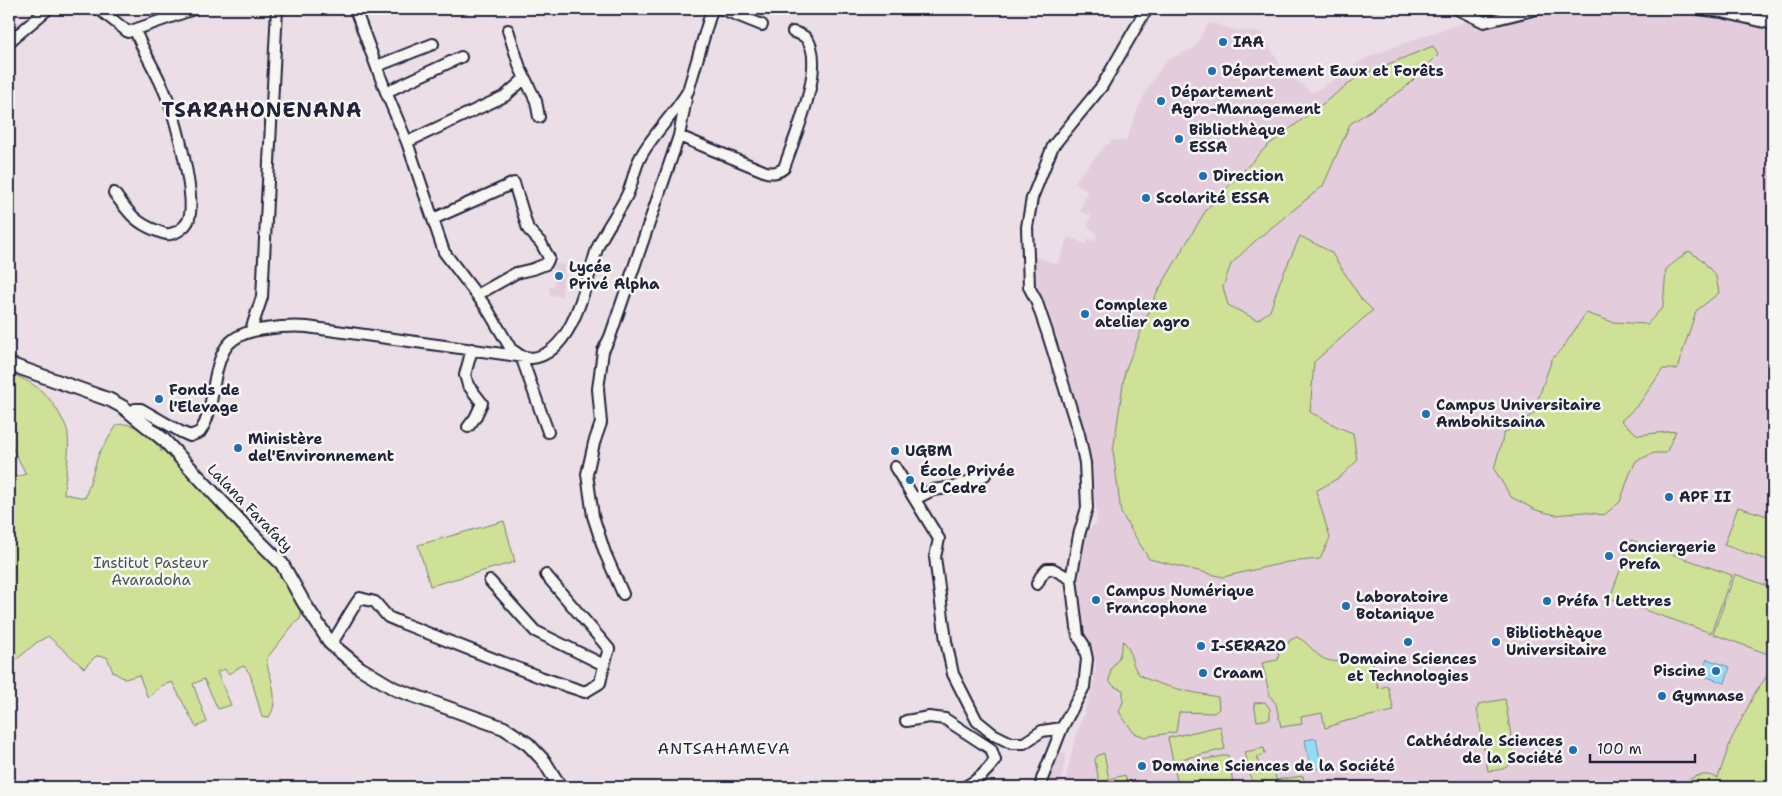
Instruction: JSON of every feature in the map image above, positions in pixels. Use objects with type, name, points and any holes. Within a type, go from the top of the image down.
[{"type":"main road","name":"Lalana Farafaty","points":[[9,364],[110,400],[132,413],[164,440],[282,564],[332,644],[360,668],[395,689],[504,728],[528,744],[544,761],[560,787]]},
{"type":"street","points":[[9,42],[48,9]]},
{"type":"street","points":[[99,9],[128,32],[194,9]]},
{"type":"street","points":[[251,330],[262,297],[277,9]]},
{"type":"street","points":[[355,9],[407,142],[444,252],[491,315],[511,348],[521,356],[548,432]]},
{"type":"street","points":[[623,594],[605,553],[593,516],[587,474],[601,423],[598,389],[604,351],[679,136],[688,91],[712,9]]},
{"type":"street","points":[[722,9],[762,25]]},
{"type":"street","points":[[1041,787],[1042,778],[1062,728],[1084,687],[1087,659],[1084,645],[1078,636],[1071,579],[1087,508],[1084,463],[1079,434],[1039,308],[1030,287],[1027,227],[1032,198],[1053,146],[1102,86],[1148,9]]},
{"type":"street","points":[[1457,9],[1484,22],[1538,9]]},
{"type":"street","points":[[1700,9],[1773,24]]},
{"type":"street","points":[[114,193],[135,220],[164,234],[170,234],[180,229],[188,220],[190,200],[178,133],[166,95],[155,70],[142,49],[135,30]]},
{"type":"street","points":[[508,30],[524,79],[529,85],[536,101],[540,117]]},
{"type":"street","points":[[679,136],[766,172],[781,170],[802,120],[810,92],[812,48],[806,38],[793,32]]},
{"type":"street","points":[[376,66],[433,44]]},
{"type":"street","points":[[386,92],[461,58]]},
{"type":"street","points":[[407,142],[505,96],[524,79]]},
{"type":"street","points":[[132,413],[135,409],[141,409],[190,436],[200,432],[210,411],[217,366],[221,356],[235,337],[251,330],[294,326],[521,356],[538,357],[548,352],[562,337],[582,304],[600,241],[627,195],[640,157],[682,102],[688,91]]},
{"type":"street","points":[[433,219],[514,182],[528,229],[541,243],[549,258],[546,264],[516,273],[477,295]]},
{"type":"street","points":[[468,427],[475,418],[482,402],[468,385],[465,375],[472,350]]},
{"type":"street","points":[[895,467],[939,539],[935,557],[946,641],[953,674],[978,721],[993,734],[1011,743],[1024,742],[1042,731],[1062,728]]},
{"type":"street","points":[[915,499],[934,490],[955,487],[985,475]]},
{"type":"street","points":[[1037,584],[1047,569],[1053,569],[1071,579]]},
{"type":"street","points":[[332,644],[344,626],[350,610],[360,598],[375,602],[388,617],[402,623],[540,677],[585,692],[600,683],[609,649],[546,574]]},
{"type":"street","points":[[490,581],[535,631],[604,665]]},
{"type":"street","points":[[906,721],[929,718],[945,719],[992,749],[995,760],[989,769],[979,779],[965,787]]},
{"type":"shaded area","name":"Campus Universitaire Ambohitsaina","points":[[1565,9],[1674,9],[1773,27],[1773,787],[1064,787],[1073,746],[1093,686],[1096,663],[1089,637],[1082,637],[1076,571],[1083,535],[1097,522],[1092,460],[1057,336],[1034,279],[1032,256],[1058,264],[1068,237],[1086,244],[1088,239],[1095,241],[1097,233],[1088,226],[1091,215],[1080,212],[1087,191],[1074,182],[1107,144],[1110,144],[1110,140],[1126,141],[1138,108],[1149,86],[1163,65],[1171,58],[1196,46],[1207,25],[1212,23],[1235,30],[1261,32],[1283,70],[1313,93],[1368,57],[1423,36],[1473,20],[1476,29],[1508,19]]},
{"type":"shaded area","name":"Lycée Privé Alpha","points":[[564,264],[562,296],[550,295],[549,287],[554,287],[554,265]]},
{"type":"shaded area","points":[[1066,752],[1060,787],[1046,787],[1056,754]]},
{"type":"green space","points":[[1433,46],[1438,55],[1405,88],[1350,124],[1323,186],[1255,241],[1231,264],[1223,287],[1228,305],[1257,320],[1270,311],[1279,284],[1300,236],[1331,252],[1362,300],[1373,310],[1314,362],[1310,412],[1353,433],[1357,461],[1340,477],[1316,491],[1330,538],[1320,559],[1288,562],[1223,577],[1149,559],[1121,513],[1113,451],[1125,371],[1155,296],[1206,210],[1266,147],[1359,76]]},
{"type":"green space","points":[[1689,251],[1702,260],[1716,276],[1719,293],[1696,311],[1677,369],[1663,369],[1639,404],[1621,421],[1638,435],[1676,431],[1666,453],[1654,453],[1636,461],[1620,502],[1604,515],[1584,512],[1556,515],[1536,510],[1511,497],[1494,469],[1504,433],[1533,414],[1552,359],[1564,346],[1586,313],[1613,322],[1647,324],[1663,307],[1666,269]]},
{"type":"green space","name":"Institut Pasteur Avaradoha","points":[[9,373],[26,380],[40,389],[51,401],[66,426],[68,449],[64,494],[85,498],[99,453],[117,425],[130,425],[146,435],[160,448],[161,452],[168,446],[272,556],[300,601],[302,612],[300,619],[267,658],[274,698],[272,713],[269,717],[262,717],[250,674],[244,666],[232,673],[227,673],[225,669],[217,672],[231,705],[218,709],[204,679],[193,684],[207,722],[196,727],[172,682],[161,686],[148,698],[139,675],[125,679],[113,672],[107,657],[96,656],[84,668],[48,636],[36,643],[17,659],[9,656],[9,479],[26,474],[9,441]]},
{"type":"green space","points":[[1773,503],[1773,562],[1724,545],[1738,507],[1768,516]]},
{"type":"green space","points":[[504,521],[515,562],[430,586],[418,545]]},
{"type":"green space","points":[[1631,540],[1732,575],[1711,633],[1610,598]]},
{"type":"green space","points":[[1735,574],[1773,588],[1773,641],[1768,654],[1713,634]]},
{"type":"green space","points":[[1297,637],[1304,641],[1318,655],[1327,660],[1346,662],[1372,658],[1378,688],[1388,686],[1394,711],[1346,721],[1325,728],[1322,713],[1301,717],[1302,724],[1281,727],[1276,704],[1270,696],[1262,663],[1278,660],[1279,649]]},
{"type":"green space","points":[[1123,641],[1128,648],[1138,673],[1153,681],[1176,688],[1218,697],[1219,709],[1214,713],[1179,712],[1176,732],[1145,737],[1134,733],[1119,712],[1123,702],[1123,690],[1115,687],[1109,681],[1111,669],[1119,657]]},
{"type":"green space","points":[[1773,668],[1773,787],[1681,787],[1693,777],[1708,775],[1718,778],[1731,740],[1756,691]]},
{"type":"green space","points":[[1505,699],[1514,754],[1510,764],[1505,768],[1488,771],[1477,709],[1479,704]]},
{"type":"green space","points":[[1265,702],[1270,709],[1270,719],[1257,721],[1254,703]]},
{"type":"green space","points":[[1220,726],[1225,749],[1173,761],[1168,738]]},
{"type":"green space","points":[[1264,748],[1265,754],[1257,757],[1261,774],[1275,773],[1276,780],[1303,776],[1304,783],[1282,787],[1253,787],[1245,752]]},
{"type":"green space","points":[[1104,753],[1109,779],[1125,775],[1128,787],[1100,787],[1095,760],[1097,756]]},
{"type":"green space","points":[[1228,755],[1233,783],[1208,787],[1178,787],[1174,765]]},
{"type":"water","name":"Piscine","points":[[1707,659],[1730,667],[1725,683],[1701,675]]},
{"type":"water","points":[[1316,738],[1322,768],[1311,770],[1305,740]]},
{"type":"place","name":"IAA","points":[[1223,42]]},
{"type":"place","name":"Département Eaux et Forêts","points":[[1212,71]]},
{"type":"place","name":"Département Agro-Management","points":[[1161,101]]},
{"type":"place","name":"Bibliothèque ESSA","points":[[1179,139]]},
{"type":"place","name":"Direction","points":[[1203,176]]},
{"type":"place","name":"Scolarité ESSA","points":[[1146,198]]},
{"type":"place","name":"Lycée Privé Alpha","points":[[559,276]]},
{"type":"place","name":"Complexe atelier agro","points":[[1085,314]]},
{"type":"place","name":"Fonds de l'Elevage","points":[[159,399]]},
{"type":"place","name":"Campus Universitaire Ambohitsaina","points":[[1426,414]]},
{"type":"place","name":"Ministère del'Environnement","points":[[238,448]]},
{"type":"place","name":"UGBM","points":[[895,451]]},
{"type":"place","name":"École Privée Le Cedre","points":[[910,480]]},
{"type":"place","name":"APF II","points":[[1669,497]]},
{"type":"place","name":"Conciergerie Prefa","points":[[1609,556]]},
{"type":"place","name":"Campus Numérique Francophone","points":[[1096,600]]},
{"type":"place","name":"Préfa 1 Lettres","points":[[1547,601]]},
{"type":"place","name":"Laboratoire Botanique","points":[[1346,606]]},
{"type":"place","name":"Domaine Sciences et Technologies","points":[[1408,642]]},
{"type":"place","name":"Bibliothèque Universitaire","points":[[1496,642]]},
{"type":"place","name":"I-SERAZO","points":[[1201,646]]},
{"type":"place","name":"Piscine","points":[[1716,671]]},
{"type":"place","name":"Craam","points":[[1203,673]]},
{"type":"place","name":"Gymnase","points":[[1662,696]]},
{"type":"place","name":"Cathédrale Sciences de la Société","points":[[1573,750]]},
{"type":"place","name":"Domaine Sciences de la Société","points":[[1142,766]]},
{"type":"district","name":"TSARAHONENANA","points":[[262,110]]},
{"type":"district","name":"ANTSAHAMEVA","points":[[724,748]]}]
